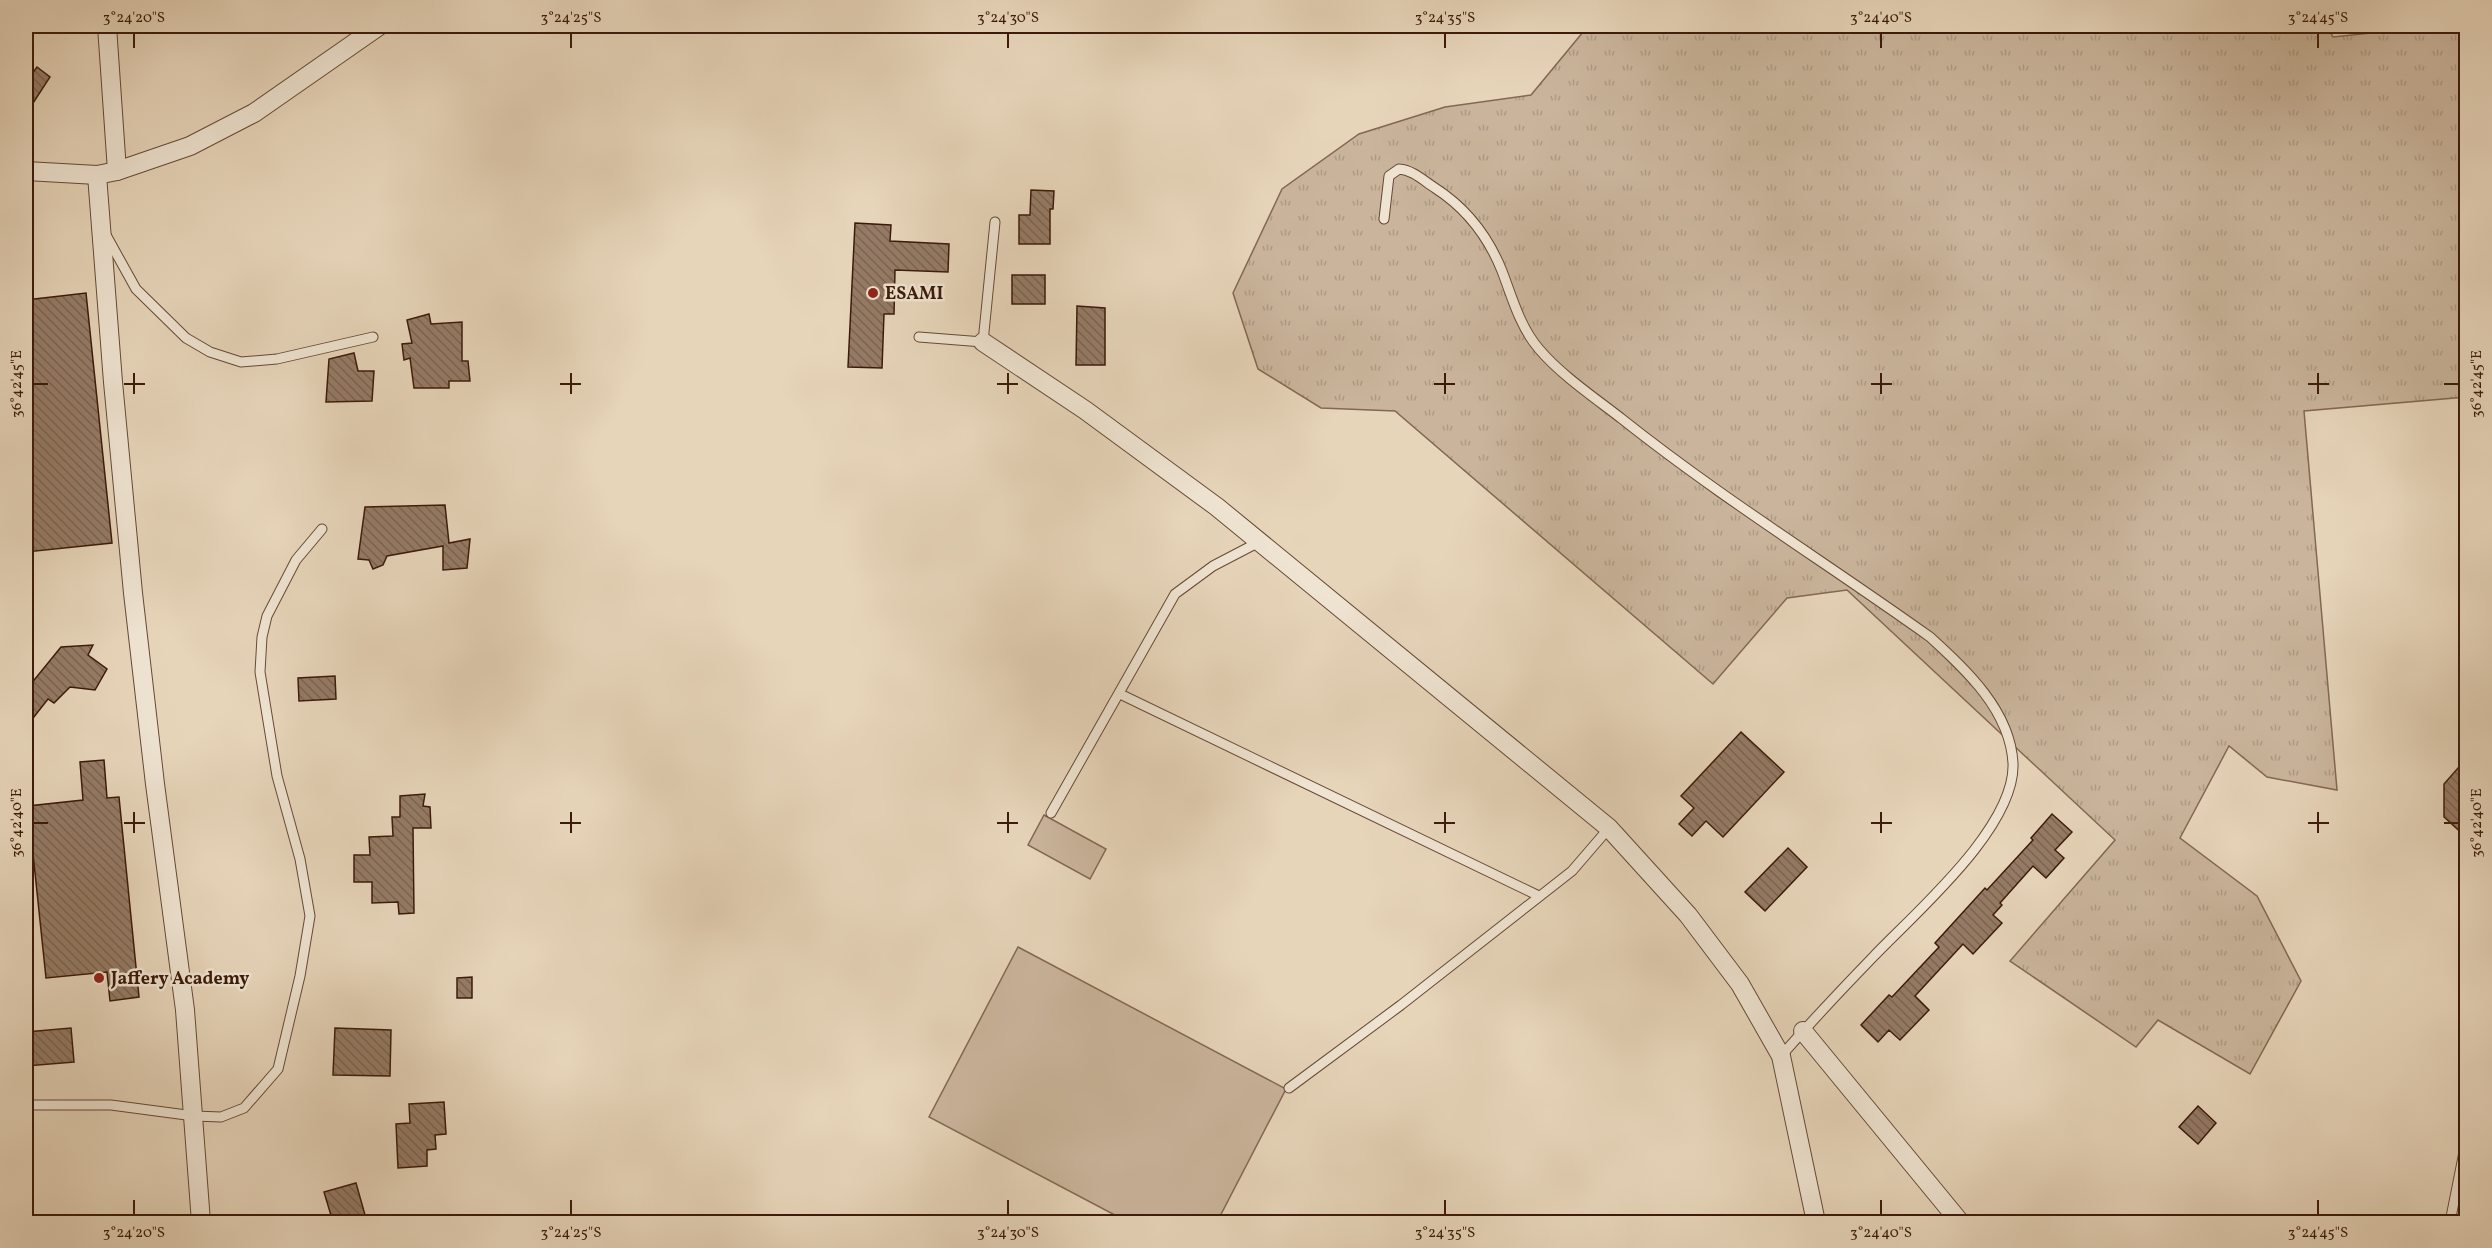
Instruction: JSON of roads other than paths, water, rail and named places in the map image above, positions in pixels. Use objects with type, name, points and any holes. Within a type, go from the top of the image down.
[{"type":"street","points":[[107,26],[117,171]]},
{"type":"street","points":[[26,171],[97,175],[117,171],[190,146],[254,113],[379,26]]},
{"type":"street","points":[[97,175],[113,382],[133,592],[155,784],[185,1010],[201,1222]]},
{"type":"street","points":[[983,342],[1149,455],[1261,541],[1421,676],[1609,828],[1694,923],[1740,984],[1781,1056],[1816,1222]]},
{"type":"street","points":[[1803,1031],[1960,1222]]},
{"type":"lane","points":[[1384,219],[1389,176],[1399,169],[1412,172],[1460,206],[1474,221],[1487,242],[1501,268],[1517,311],[1538,348],[1581,387],[1655,446],[1930,637],[1967,670],[1987,698],[2006,732],[2012,757],[2012,773],[1997,816],[1965,862],[1781,1056]]},
{"type":"lane","points":[[919,337],[983,342],[995,222]]},
{"type":"lane","points":[[102,228],[136,289],[186,338],[210,352],[241,362],[277,359],[373,337]]},
{"type":"lane","points":[[26,1105],[111,1106],[221,1117],[244,1108],[278,1069],[300,976],[310,916],[300,859],[276,776],[260,672],[262,637],[267,616],[296,560],[322,529]]},
{"type":"lane","points":[[1051,813],[1175,594],[1213,566],[1261,541]]},
{"type":"lane","points":[[1120,694],[1539,896]]},
{"type":"lane","points":[[1289,1088],[1401,1005],[1572,871],[1609,828]]},
{"type":"lane","points":[[2450,1222],[2466,1142]]},
{"type":"place","name":"ESAMI","points":[[873,293]]},
{"type":"place","name":"Jaffery Academy","points":[[99,978]]}]
